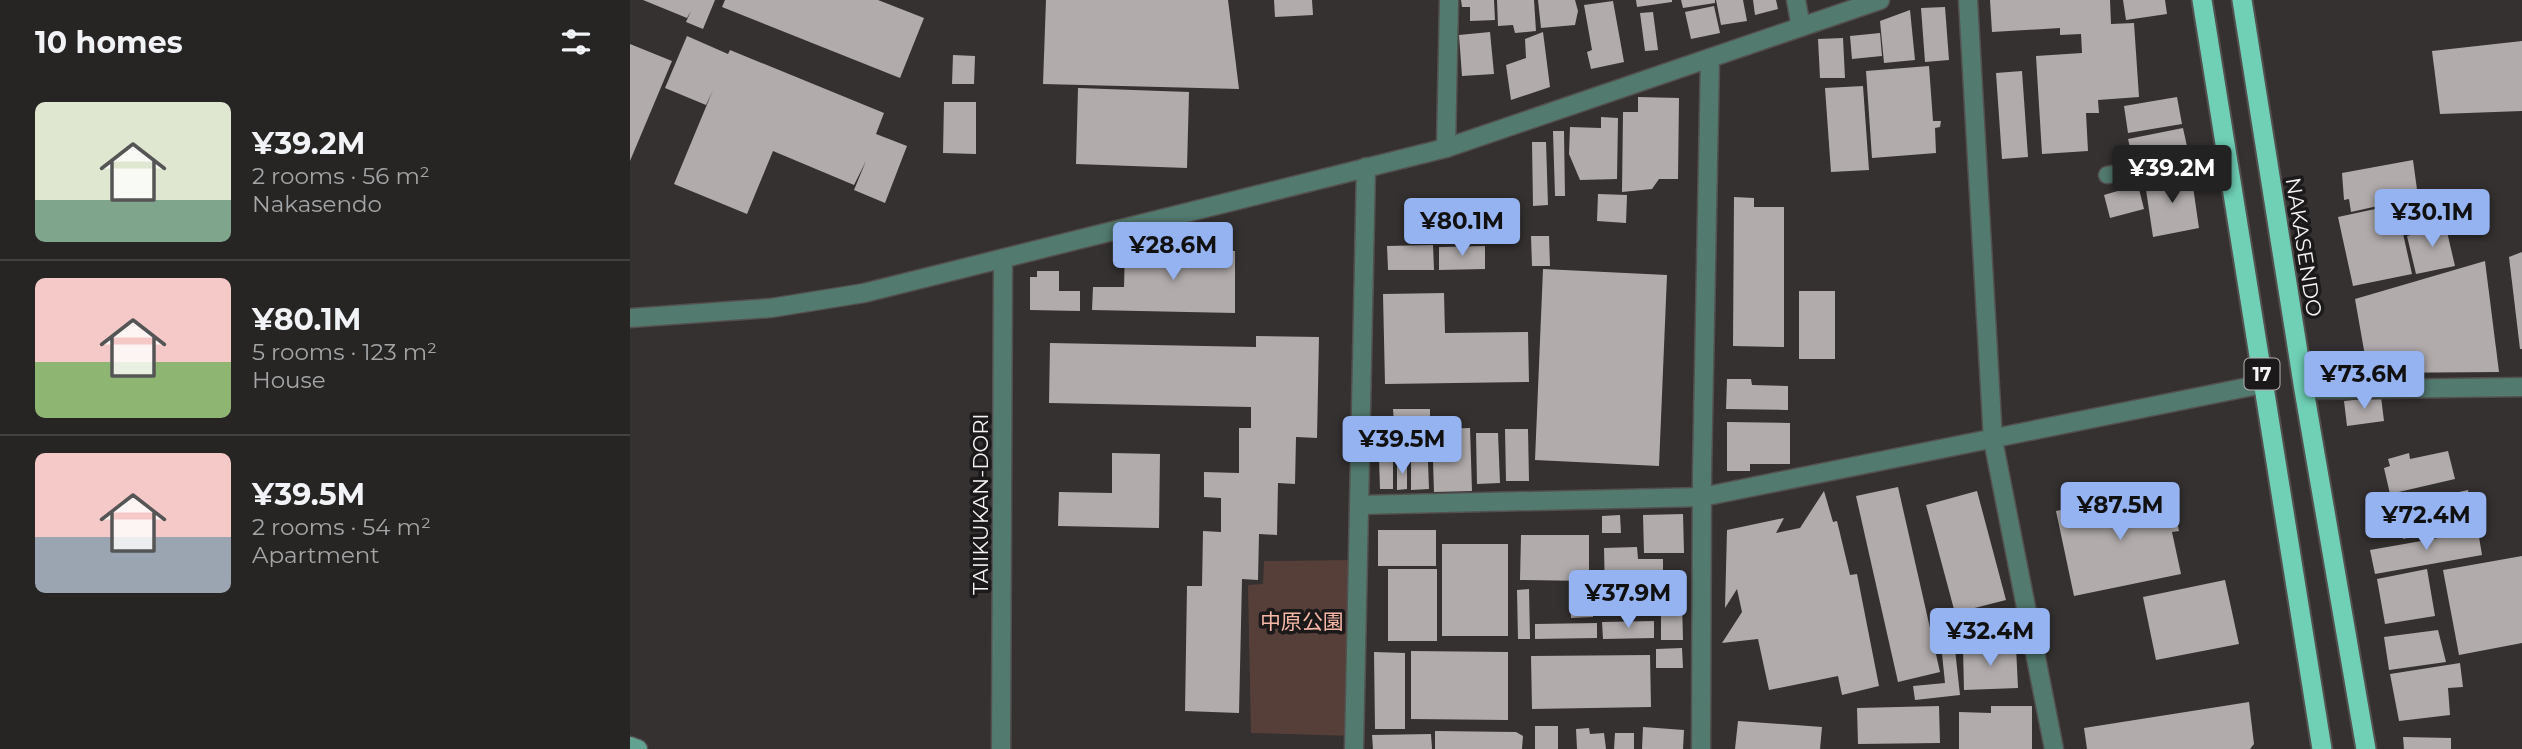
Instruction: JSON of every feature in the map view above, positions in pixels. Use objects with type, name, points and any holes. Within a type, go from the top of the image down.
[{"type":"highway","name":"17","points":[[2202,0],[2322,749]]},
{"type":"highway","name":"NAKASENDO","points":[[2242,0],[2304,390],[2366,749]]},
{"type":"main road","points":[[630,746],[638,749]]},
{"type":"street","points":[[1446,148],[1450,0]]},
{"type":"street","points":[[1796,0],[1801,27]]},
{"type":"street","points":[[630,318],[771,309],[864,293],[1446,148],[1880,0]]},
{"type":"street","points":[[1968,0],[1993,440],[2054,749]]},
{"type":"street","points":[[1701,749],[1702,497],[1710,59]]},
{"type":"street","points":[[1354,749],[1366,167]]},
{"type":"street","name":"TAIIKUKAN-DORI","points":[[1001,749],[1003,260]]},
{"type":"street","points":[[1359,505],[1702,497],[2263,384]]},
{"type":"street","points":[[2304,390],[2522,387]]},
{"type":"lane","points":[[2107,175],[2227,156]]},
{"type":"green space","name":"中原公園","points":[[1358,560],[1354,736],[1251,733],[1248,585],[1263,584],[1264,561]]},
{"type":"building","points":[[643,0],[715,0],[703,29],[686,22],[691,11],[687,18]]},
{"type":"building","points":[[725,0],[878,0],[924,18],[900,78],[722,7]]},
{"type":"building","points":[[1046,0],[1228,0],[1239,89],[1043,84]]},
{"type":"building","points":[[1274,0],[1312,0],[1313,15],[1275,17]]},
{"type":"building","points":[[1461,0],[1494,0],[1495,20],[1470,21],[1470,7],[1462,7]]},
{"type":"building","points":[[1497,0],[1534,0],[1536,31],[1515,33],[1513,25],[1498,26]]},
{"type":"building","points":[[1538,0],[1575,0],[1578,11],[1575,25],[1541,28]]},
{"type":"building","points":[[1636,0],[1672,0],[1672,2],[1637,7]]},
{"type":"building","points":[[1681,0],[1715,0],[1715,3],[1683,8]]},
{"type":"building","points":[[1716,0],[1743,0],[1747,21],[1721,25]]},
{"type":"building","points":[[1753,0],[1776,0],[1778,9],[1755,15]]},
{"type":"building","points":[[1990,0],[2110,0],[2111,24],[2134,23],[2139,97],[2098,100],[2099,113],[2086,113],[2088,151],[2042,154],[2036,56],[2082,53],[2081,34],[2060,35],[2060,28],[1992,32]]},
{"type":"building","points":[[2123,0],[2165,0],[2167,14],[2126,20]]},
{"type":"building","points":[[1613,1],[1624,62],[1591,69],[1587,52],[1592,50],[1584,5]]},
{"type":"building","points":[[1714,6],[1720,33],[1691,39],[1685,12]]},
{"type":"building","points":[[1945,7],[1949,60],[1925,62],[1921,8]]},
{"type":"building","points":[[1910,10],[1915,60],[1884,63],[1880,21]]},
{"type":"building","points":[[1653,12],[1658,50],[1645,51],[1640,13]]},
{"type":"building","points":[[1490,32],[1494,74],[1462,76],[1459,35]]},
{"type":"building","points":[[1543,32],[1550,87],[1511,100],[1506,65],[1526,58],[1525,39]]},
{"type":"building","points":[[1880,33],[1882,56],[1852,59],[1850,36]]},
{"type":"building","points":[[687,36],[728,54],[730,50],[884,113],[876,134],[907,146],[885,203],[854,190],[866,161],[854,185],[773,151],[747,214],[674,184],[713,90],[706,105],[665,88]]},
{"type":"building","points":[[1843,38],[1845,78],[1820,78],[1818,39]]},
{"type":"building","points":[[2522,41],[2522,111],[2440,114],[2432,51]]},
{"type":"building","points":[[630,44],[672,61],[630,161]]},
{"type":"building","points":[[953,55],[975,56],[974,84],[952,84]]},
{"type":"building","points":[[1929,66],[1933,121],[1941,121],[1940,127],[1935,128],[1936,153],[1872,158],[1866,71]]},
{"type":"building","points":[[2022,71],[2028,157],[2002,159],[1996,73]]},
{"type":"building","points":[[1863,86],[1869,170],[1831,172],[1825,88]]},
{"type":"building","points":[[1078,88],[1189,92],[1187,168],[1076,164]]},
{"type":"building","points":[[1638,97],[1679,98],[1678,179],[1659,179],[1652,189],[1622,192],[1623,112],[1638,112]]},
{"type":"building","points":[[2177,97],[2182,124],[2128,133],[2124,106]]},
{"type":"building","points":[[944,102],[976,102],[976,154],[943,153]]},
{"type":"building","points":[[1601,117],[1618,118],[1617,179],[1580,180],[1569,154],[1570,127],[1601,128]]},
{"type":"building","points":[[2183,128],[2188,151],[2133,161],[2128,139]]},
{"type":"building","points":[[1553,131],[1564,131],[1565,196],[1555,196]]},
{"type":"building","points":[[1532,142],[1546,142],[1548,205],[1533,206]]},
{"type":"building","points":[[2413,160],[2418,197],[2351,212],[2349,199],[2344,200],[2342,173]]},
{"type":"building","points":[[2191,173],[2199,228],[2153,237],[2145,183]]},
{"type":"building","points":[[2138,185],[2144,209],[2110,218],[2104,195]]},
{"type":"building","points":[[1598,194],[1627,195],[1626,223],[1597,221]]},
{"type":"building","points":[[1734,197],[1754,198],[1754,207],[1784,207],[1784,347],[1733,346]]},
{"type":"building","points":[[2403,203],[2408,227],[2402,229],[2412,274],[2353,286],[2338,217]]},
{"type":"building","points":[[2444,219],[2455,266],[2416,274],[2407,236],[2431,230],[2429,222]]},
{"type":"building","points":[[1531,236],[1549,236],[1550,266],[1532,266]]},
{"type":"building","points":[[1433,245],[1434,270],[1388,270],[1387,246]]},
{"type":"building","points":[[1485,246],[1485,269],[1439,270],[1439,247]]},
{"type":"building","points":[[1125,248],[1235,251],[1235,313],[1092,310],[1093,287],[1124,287]]},
{"type":"building","points":[[2522,252],[2522,349],[2520,349],[2509,257]]},
{"type":"building","points":[[2485,261],[2499,372],[2368,373],[2355,299]]},
{"type":"building","points":[[1543,269],[1667,275],[1659,466],[1535,460]]},
{"type":"building","points":[[1037,271],[1059,271],[1059,291],[1080,291],[1080,311],[1030,310],[1030,277],[1037,277]]},
{"type":"building","points":[[1799,291],[1835,291],[1835,359],[1799,359]]},
{"type":"building","points":[[1444,293],[1445,333],[1528,332],[1529,382],[1385,384],[1383,294]]},
{"type":"building","points":[[1256,336],[1319,337],[1317,438],[1296,437],[1295,484],[1278,483],[1277,535],[1259,534],[1258,580],[1242,579],[1239,713],[1185,711],[1187,586],[1202,586],[1203,531],[1221,532],[1221,498],[1204,497],[1204,472],[1239,473],[1239,428],[1251,428],[1251,407],[1049,403],[1050,343],[1256,347]]},
{"type":"building","points":[[1727,379],[1751,379],[1752,385],[1788,386],[1788,410],[1726,409]]},
{"type":"building","points":[[2381,397],[2384,421],[2347,426],[2344,401]]},
{"type":"building","points":[[1393,409],[1430,409],[1430,422],[1394,422]]},
{"type":"building","points":[[1727,422],[1790,423],[1790,464],[1750,464],[1750,471],[1727,471]]},
{"type":"building","points":[[1405,425],[1405,436],[1424,436],[1425,455],[1373,456],[1373,426]]},
{"type":"building","points":[[1470,428],[1472,491],[1434,492],[1432,429]]},
{"type":"building","points":[[1505,429],[1528,429],[1529,481],[1506,481]]},
{"type":"building","points":[[1476,433],[1498,433],[1500,483],[1477,484]]},
{"type":"building","points":[[2448,451],[2455,479],[2390,494],[2384,468],[2390,466],[2388,459],[2409,453],[2410,459]]},
{"type":"building","points":[[1112,453],[1160,454],[1159,528],[1058,526],[1059,492],[1112,493]]},
{"type":"building","points":[[1379,458],[1393,458],[1393,489],[1380,489]]},
{"type":"building","points":[[1411,462],[1428,462],[1429,489],[1411,490]]},
{"type":"building","points":[[1397,463],[1407,463],[1407,489],[1397,490]]},
{"type":"building","points":[[1898,487],[1940,672],[1898,682],[1856,496]]},
{"type":"building","points":[[2170,488],[2179,531],[2172,532],[2181,574],[2074,596],[2056,511]]},
{"type":"building","points":[[2468,490],[2475,524],[2403,539],[2396,506]]},
{"type":"building","points":[[1824,491],[1833,522],[1837,521],[1850,575],[1857,574],[1879,686],[1842,695],[1838,676],[1769,690],[1758,639],[1722,643],[1742,612],[1737,589],[1725,608],[1727,530],[1784,518],[1776,533],[1800,528]]},
{"type":"building","points":[[1977,491],[2006,600],[1955,613],[1926,505]]},
{"type":"building","points":[[1683,514],[1684,553],[1644,553],[1643,515]]},
{"type":"building","points":[[1620,515],[1621,533],[1602,533],[1602,516]]},
{"type":"building","points":[[1378,530],[1436,530],[1436,566],[1378,566]]},
{"type":"building","points":[[2478,531],[2482,555],[2375,574],[2370,550]]},
{"type":"building","points":[[1521,535],[1589,535],[1589,581],[1520,580]]},
{"type":"building","points":[[1442,544],[1508,544],[1508,636],[1442,636]]},
{"type":"building","points":[[1637,547],[1638,559],[1663,559],[1663,593],[1605,594],[1604,548]]},
{"type":"building","points":[[2522,556],[2522,643],[2459,655],[2443,570]]},
{"type":"building","points":[[1388,569],[1437,569],[1437,641],[1388,641]]},
{"type":"building","points":[[2427,569],[2435,616],[2385,624],[2377,579]]},
{"type":"building","points":[[2225,580],[2239,644],[2156,660],[2143,597]]},
{"type":"building","points":[[1593,584],[1593,617],[1571,618],[1570,585]]},
{"type":"building","points":[[1529,589],[1530,639],[1518,639],[1517,590]]},
{"type":"building","points":[[1661,603],[1682,603],[1683,640],[1661,640]]},
{"type":"building","points":[[1951,613],[1960,695],[1915,700],[1913,686],[1945,683],[1938,614]]},
{"type":"building","points":[[1654,621],[1654,638],[1603,639],[1602,622]]},
{"type":"building","points":[[1597,623],[1597,638],[1535,639],[1535,624]]},
{"type":"building","points":[[2438,630],[2446,662],[2389,670],[2384,637]]},
{"type":"building","points":[[2016,647],[2018,688],[1964,690],[1963,648]]},
{"type":"building","points":[[1682,648],[1683,668],[1656,668],[1656,649]]},
{"type":"building","points":[[1411,651],[1508,652],[1508,720],[1411,719]]},
{"type":"building","points":[[1374,652],[1405,653],[1405,729],[1375,729]]},
{"type":"building","points":[[1650,655],[1651,707],[1532,709],[1531,656]]},
{"type":"building","points":[[2460,663],[2463,687],[2448,688],[2450,715],[2399,721],[2390,674]]},
{"type":"building","points":[[2249,702],[2254,744],[2250,749],[2087,749],[2084,728]]},
{"type":"building","points":[[1939,706],[1940,743],[1858,744],[1857,708]]},
{"type":"building","points":[[1991,706],[2032,706],[2032,749],[1959,749],[1959,712],[1991,713]]},
{"type":"building","points":[[1738,721],[1822,727],[1820,749],[1735,749]]},
{"type":"building","points":[[1535,726],[1558,726],[1558,749],[1535,749]]},
{"type":"building","points":[[1643,727],[1684,730],[1683,749],[1642,749]]},
{"type":"building","points":[[1589,728],[1590,734],[1604,733],[1606,749],[1577,749],[1576,729]]},
{"type":"building","points":[[1435,731],[1516,732],[1523,736],[1522,749],[1435,749]]},
{"type":"building","points":[[1615,733],[1634,733],[1634,749],[1614,749]]},
{"type":"building","points":[[1431,734],[1432,749],[1373,749],[1372,735]]},
{"type":"building","points":[[2403,737],[2451,738],[2451,749],[2404,749]]}]
